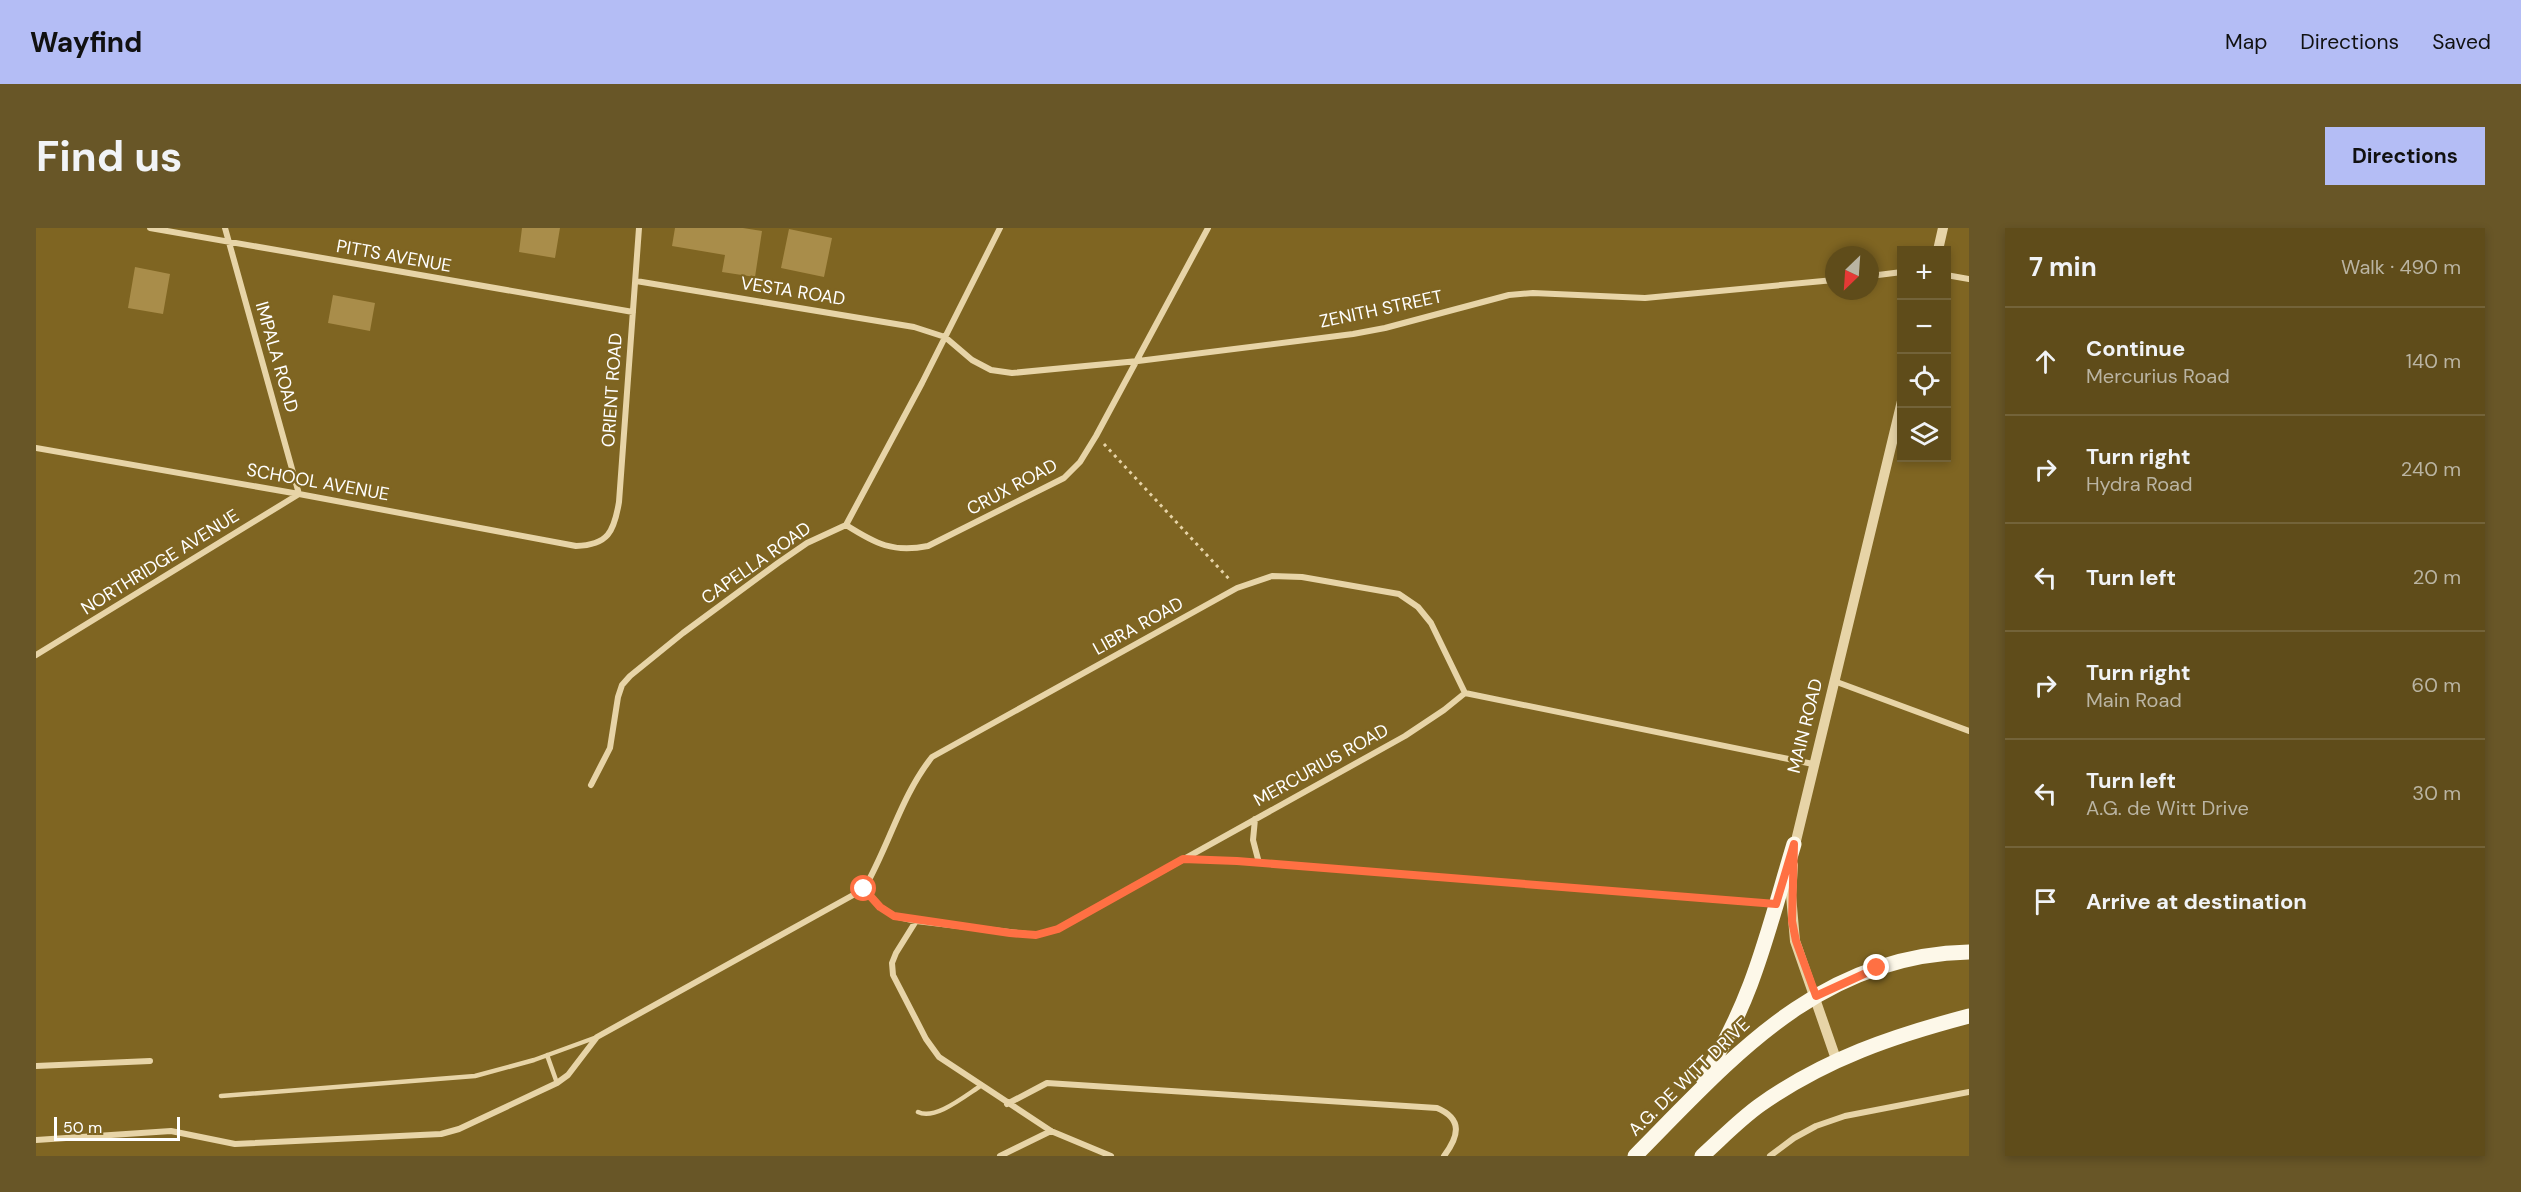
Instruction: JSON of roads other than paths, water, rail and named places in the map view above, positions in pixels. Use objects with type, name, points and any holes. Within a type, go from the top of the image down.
[{"type":"main road","points":[[1690,1098],[1719,1054],[1744,1006],[1794,844]]},
{"type":"main road","name":"A.G. DE WITT DRIVE","points":[[1635,1156],[1690,1098],[1778,1020],[1816,996],[1877,968],[1917,958],[1969,952]]},
{"type":"main road","points":[[1702,1156],[1760,1105],[1836,1059],[1921,1028],[1969,1016]]},
{"type":"street","name":"PITTS AVENUE","points":[[150,228],[633,312]]},
{"type":"street","name":"IMPALA ROAD","points":[[225,228],[299,494]]},
{"type":"street","name":"ORIENT ROAD","points":[[594,546],[607,538],[616,522],[620,502],[639,228]]},
{"type":"street","points":[[846,525],[1000,228]]},
{"type":"street","name":"CRUX ROAD","points":[[846,525],[872,541],[894,548],[911,549],[928,546],[1064,478],[1080,462],[1096,436],[1208,228]]},
{"type":"street","points":[[1939,246],[1943,228]]},
{"type":"street","points":[[1879,275],[1897,273]]},
{"type":"street","points":[[1951,276],[1969,279]]},
{"type":"street","name":"VESTA ROAD","points":[[636,281],[867,318],[945,336]]},
{"type":"street","name":"ZENITH STREET","points":[[945,336],[972,360],[991,370],[1012,373],[1138,361],[1353,334],[1385,328],[1509,295],[1562,294],[1645,298],[1825,281]]},
{"type":"street","name":"MAIN ROAD","points":[[1836,1059],[1796,941],[1792,921],[1794,844],[1900,408]]},
{"type":"street","name":"SCHOOL AVENUE","points":[[36,448],[576,546],[594,546]]},
{"type":"street","name":"NORTHRIDGE AVENUE","points":[[36,655],[299,494]]},
{"type":"street","name":"CAPELLA ROAD","points":[[591,785],[610,748],[618,697],[622,685],[630,676],[778,562],[807,543],[846,525]]},
{"type":"street","name":"LIBRA ROAD","points":[[864,889],[879,862],[910,789],[932,757],[1237,588],[1272,576],[1302,577],[1370,587],[1399,594],[1418,607],[1431,623],[1465,693]]},
{"type":"street","points":[[1834,681],[1969,732]]},
{"type":"street","points":[[1465,693],[1813,764]]},
{"type":"street","name":"MERCURIUS ROAD","points":[[864,889],[880,907],[894,916],[916,921],[1036,935],[1058,929],[1405,736],[1465,693]]},
{"type":"street","points":[[1255,819],[1253,840],[1259,863]]},
{"type":"street","points":[[1183,859],[1776,904]]},
{"type":"street","points":[[36,1140],[171,1131],[235,1144],[441,1134],[459,1129],[556,1083],[568,1075],[597,1037],[864,889]]},
{"type":"street","points":[[916,921],[896,953],[892,963],[893,975],[926,1039],[939,1057],[1051,1131],[1111,1156]]},
{"type":"street","points":[[36,1066],[150,1061]]},
{"type":"street","points":[[1007,1104],[1033,1088],[1047,1083],[1437,1108],[1450,1113],[1456,1123],[1455,1140],[1444,1156]]},
{"type":"street","points":[[1770,1156],[1794,1138],[1816,1126],[1845,1116],[1969,1092]]},
{"type":"street","points":[[1000,1156],[1051,1131]]},
{"type":"lane","points":[[221,1096],[475,1076],[547,1055],[597,1037]]},
{"type":"lane","points":[[547,1055],[556,1083]]},
{"type":"lane","points":[[918,1112],[924,1115],[935,1114],[982,1085]]}]
